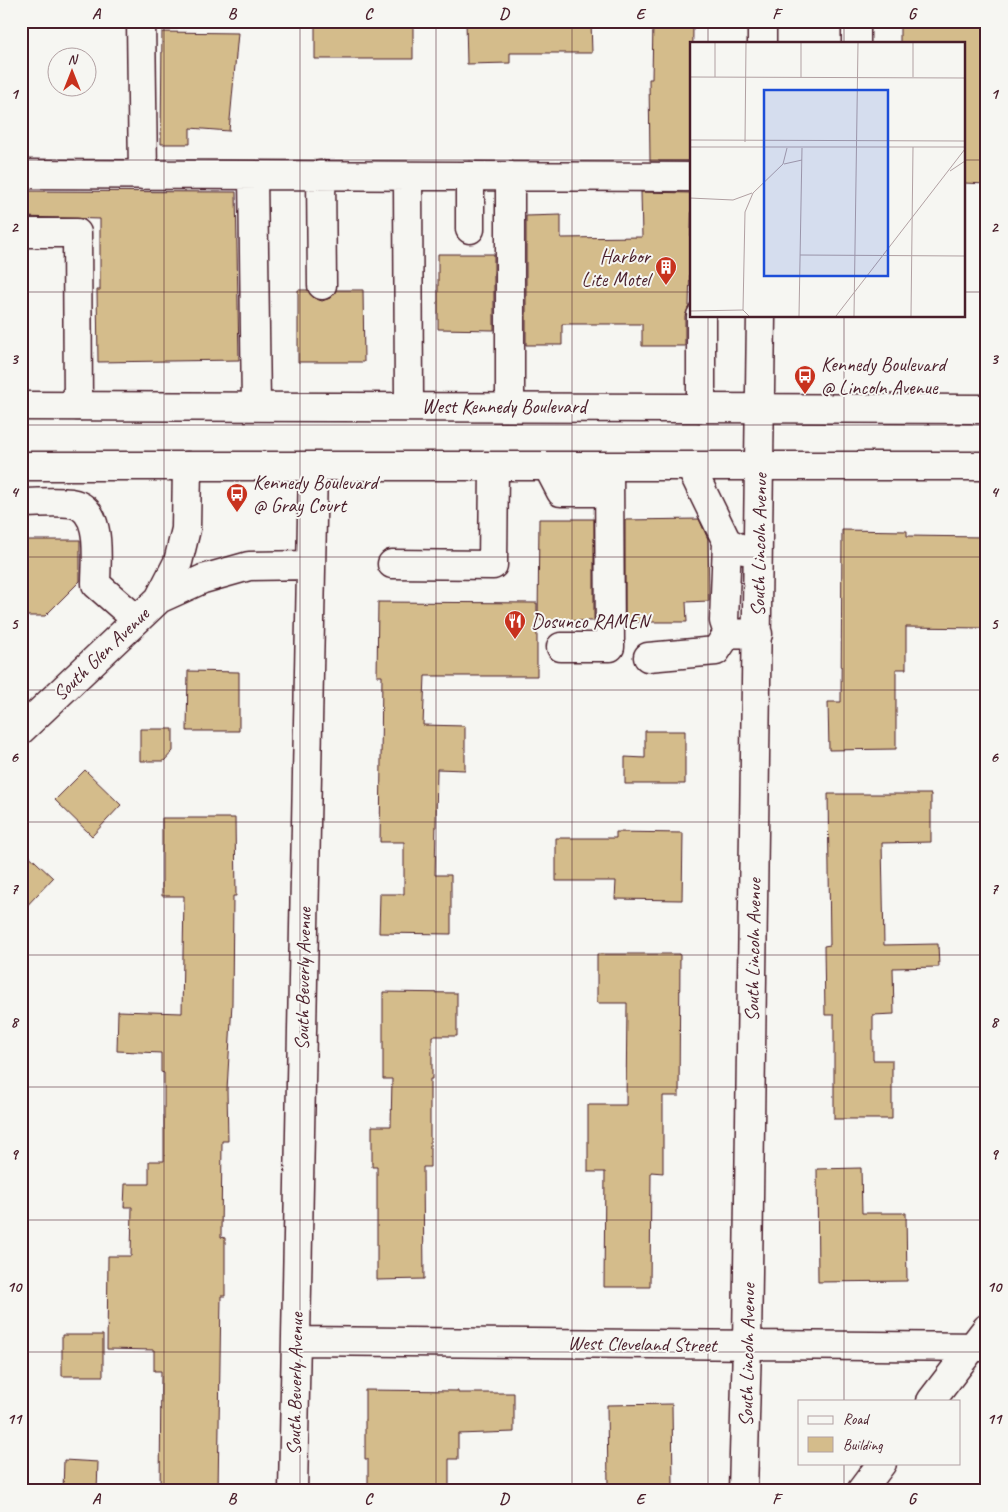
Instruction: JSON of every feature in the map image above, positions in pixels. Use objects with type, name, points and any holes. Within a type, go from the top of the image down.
[{"type":"street","points":[[142,21],[143,175]]},
{"type":"street","points":[[762,21],[762,42]]},
{"type":"street","points":[[856,21],[856,42]]},
{"type":"street","points":[[21,174],[690,177]]},
{"type":"street","points":[[253,175],[256,406]]},
{"type":"street","points":[[321,175],[322,285]]},
{"type":"street","points":[[408,176],[409,406]]},
{"type":"street","points":[[470,176],[470,229]]},
{"type":"street","points":[[510,176],[510,406]]},
{"type":"street","points":[[21,233],[78,233],[78,406]]},
{"type":"street","points":[[701,318],[701,408]]},
{"type":"street","name":"South Lincoln Avenue","points":[[744,1491],[748,1345],[761,318]]},
{"type":"street","name":"West Kennedy Boulevard","points":[[21,406],[510,406],[987,409]]},
{"type":"street","points":[[21,466],[548,467],[609,479],[691,468],[987,466]]},
{"type":"street","name":"South Glen Avenue","points":[[21,730],[159,599],[178,562],[186,529],[187,466]]},
{"type":"street","name":"South Beverly Avenue","points":[[293,1491],[313,467]]},
{"type":"street","points":[[392,564],[493,565],[494,467]]},
{"type":"street","points":[[648,657],[716,651],[726,627],[727,542],[691,468]]},
{"type":"street","points":[[561,647],[610,647],[609,479]]},
{"type":"street","points":[[21,503],[73,503],[86,510],[96,527],[96,584],[137,620]]},
{"type":"street","points":[[727,542],[759,558]]},
{"type":"street","name":"South Glen Avenue","points":[[159,599],[203,579],[249,566],[311,565]]},
{"type":"street","points":[[726,627],[758,634]]},
{"type":"street","name":"West Cleveland Street","points":[[296,1341],[748,1345],[982,1341]]},
{"type":"street","points":[[932,1400],[982,1341]]},
{"type":"street","points":[[861,1491],[881,1464]]},
{"type":"building","points":[[315,21],[413,21],[413,59],[315,59]]},
{"type":"building","points":[[466,21],[591,21],[592,53],[510,53],[510,63],[467,64]]},
{"type":"building","points":[[653,21],[693,21],[693,42],[690,42],[690,161],[650,161],[649,79],[652,79]]},
{"type":"building","points":[[900,21],[987,21],[987,184],[966,183],[966,42],[900,42]]},
{"type":"building","points":[[162,32],[238,33],[229,131],[190,128],[190,144],[161,144]]},
{"type":"building","points":[[21,191],[236,192],[239,360],[98,362],[97,290],[100,290],[100,219],[21,217]]},
{"type":"building","points":[[641,192],[690,193],[689,306],[685,316],[685,346],[642,346],[642,324],[562,324],[562,345],[526,345],[526,216],[561,215],[561,238],[642,237]]},
{"type":"building","points":[[438,254],[494,254],[494,330],[438,329]]},
{"type":"building","points":[[298,290],[308,290],[314,298],[322,301],[330,298],[336,290],[363,290],[364,362],[298,362]]},
{"type":"building","points":[[539,519],[594,519],[594,621],[538,620]]},
{"type":"building","points":[[699,519],[708,539],[709,601],[686,602],[687,622],[625,622],[625,520]]},
{"type":"building","points":[[842,530],[907,531],[907,536],[983,537],[982,628],[906,627],[906,669],[896,669],[896,749],[829,750],[828,702],[841,702]]},
{"type":"building","points":[[21,540],[80,540],[80,581],[45,616],[21,616]]},
{"type":"building","points":[[378,602],[537,603],[537,676],[425,676],[423,725],[465,726],[465,770],[437,769],[435,875],[451,875],[451,934],[379,933],[380,894],[404,894],[404,842],[380,842],[382,676],[377,676]]},
{"type":"building","points":[[188,671],[239,672],[239,731],[187,731]]},
{"type":"building","points":[[140,729],[173,729],[173,751],[164,761],[140,761]]},
{"type":"building","points":[[645,731],[685,731],[685,784],[625,784],[625,757],[645,758]]},
{"type":"building","points":[[85,770],[121,805],[92,836],[55,800]]},
{"type":"building","points":[[828,794],[931,794],[931,842],[882,843],[884,945],[938,944],[939,967],[893,968],[894,1014],[873,1015],[873,1060],[892,1060],[892,1119],[834,1119],[834,1015],[825,1015],[824,946],[830,945]]},
{"type":"building","points":[[162,818],[235,818],[236,896],[233,896],[232,1003],[227,1090],[228,1141],[222,1141],[221,1237],[225,1238],[225,1296],[221,1296],[218,1491],[160,1491],[161,1371],[154,1371],[154,1350],[107,1349],[108,1256],[131,1256],[132,1207],[124,1207],[125,1184],[149,1184],[149,1161],[164,1161],[164,1073],[161,1072],[161,1053],[117,1051],[118,1011],[182,1013],[184,896],[162,896]]},
{"type":"building","points":[[616,832],[683,833],[682,900],[615,899],[616,881],[556,881],[556,838],[616,838]]},
{"type":"building","points":[[21,848],[53,878],[21,912]]},
{"type":"building","points":[[597,954],[680,954],[679,1096],[663,1096],[663,1173],[651,1172],[650,1287],[604,1287],[605,1172],[588,1172],[588,1105],[626,1105],[627,1003],[597,1003]]},
{"type":"building","points":[[383,992],[457,993],[457,1036],[432,1036],[430,1167],[423,1167],[424,1279],[377,1280],[377,1167],[372,1167],[372,1126],[391,1126],[392,1079],[383,1079]]},
{"type":"building","points":[[861,1168],[862,1213],[906,1213],[907,1281],[818,1282],[817,1169]]},
{"type":"building","points":[[62,1335],[103,1335],[103,1376],[62,1376]]},
{"type":"building","points":[[365,1390],[514,1393],[514,1432],[458,1434],[458,1459],[449,1459],[449,1491],[368,1491],[368,1459],[365,1459]]},
{"type":"building","points":[[672,1404],[673,1486],[608,1487],[607,1405]]},
{"type":"building","points":[[64,1460],[98,1462],[97,1491],[63,1491]]},
{"type":"place","name":"Harbor Lite Motel","points":[[666,286]]},
{"type":"place","name":"Kennedy Boulevard @ Lincoln Avenue","points":[[805,395]]},
{"type":"place","name":"Kennedy Boulevard @ Gray Court","points":[[237,513]]},
{"type":"place","name":"Dosunco RAMEN","points":[[515,640]]}]
